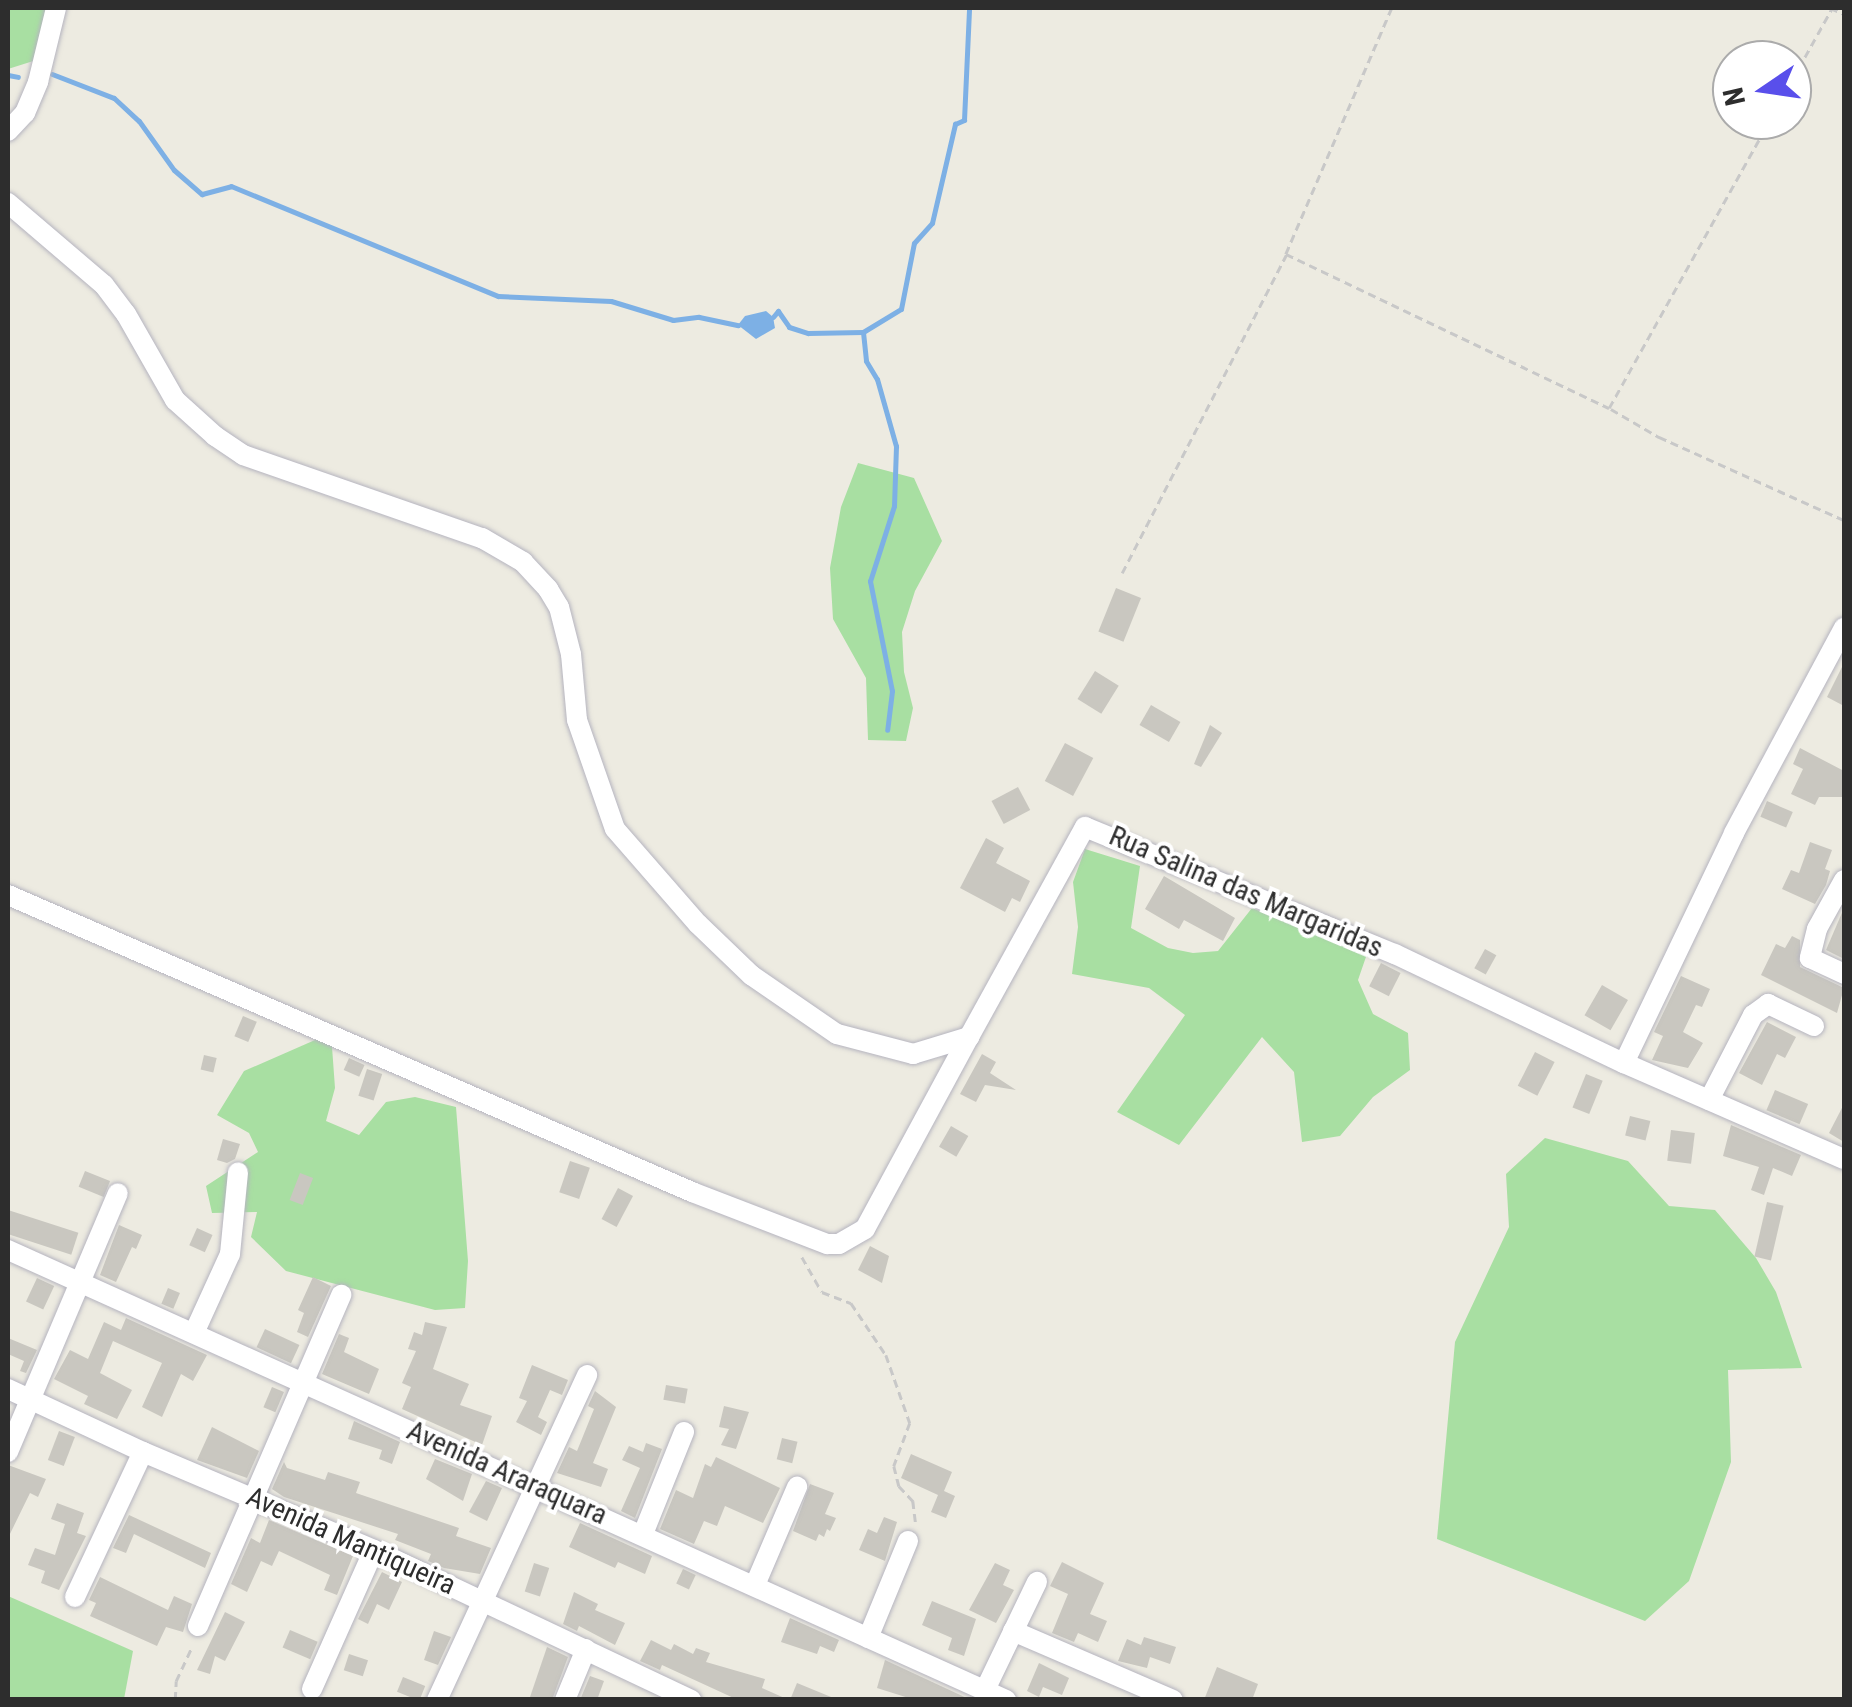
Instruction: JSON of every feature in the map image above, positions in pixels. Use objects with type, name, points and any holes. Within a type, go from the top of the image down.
[{"type":"street","points":[[8,131],[25,113],[38,82],[56,8]]},
{"type":"street","points":[[8,203],[104,284],[175,400],[216,436],[244,454],[482,538],[523,562],[548,588],[559,607],[571,654],[577,720],[615,829],[686,911],[751,975],[786,1004],[837,1034],[882,1049],[912,1054],[970,1038]]},
{"type":"street","points":[[1624,1063],[1734,833],[1844,628]]},
{"type":"street","name":"Rua Salina das Margaridas","points":[[970,1038],[1085,827],[1395,954],[1624,1063],[1844,1159]]},
{"type":"street","points":[[1844,880],[1817,929],[1810,958],[1844,974]]},
{"type":"street","points":[[8,895],[814,1242],[839,1244],[864,1229],[970,1038]]},
{"type":"street","points":[[1709,1100],[1753,1015],[1768,1004],[1814,1026]]},
{"type":"street","points":[[194,1334],[230,1254],[238,1172]]},
{"type":"street","points":[[8,1452],[118,1194]]},
{"type":"street","name":"Avenida Araraquara","points":[[8,1250],[1006,1700]]},
{"type":"street","points":[[198,1626],[340,1295]]},
{"type":"street","points":[[437,1700],[587,1375]]},
{"type":"street","name":"Avenida Mantiqueira","points":[[8,1389],[142,1452],[374,1550],[691,1700]]},
{"type":"street","points":[[643,1534],[684,1432]]},
{"type":"street","points":[[75,1597],[142,1452]]},
{"type":"street","points":[[756,1585],[796,1487]]},
{"type":"street","points":[[868,1638],[908,1541]]},
{"type":"street","points":[[312,1690],[374,1550]]},
{"type":"street","points":[[985,1690],[1037,1582]]},
{"type":"street","points":[[1012,1632],[1172,1700]]},
{"type":"street","points":[[566,1700],[586,1650]]},
{"type":"path","points":[[1122,572],[1286,254],[1392,8]]},
{"type":"path","points":[[1812,43],[1831,8],[1844,14]]},
{"type":"path","points":[[1610,408],[1759,140]]},
{"type":"path","points":[[1286,254],[1610,408],[1659,436],[1844,520]]},
{"type":"path","points":[[791,1232],[822,1292],[851,1303],[886,1355],[910,1423],[894,1466],[899,1486],[913,1502],[916,1523],[908,1541]]},
{"type":"path","points":[[175,1700],[176,1682],[198,1626]]},
{"type":"green space","points":[[8,8],[48,8],[46,57],[8,69]]},
{"type":"green space","points":[[858,463],[914,478],[942,541],[915,591],[902,632],[904,672],[913,708],[906,741],[868,740],[866,678],[833,619],[830,568],[841,507]]},
{"type":"green space","points":[[1085,849],[1140,866],[1131,928],[1168,948],[1193,953],[1218,951],[1252,908],[1367,954],[1358,980],[1373,1014],[1408,1033],[1410,1070],[1373,1097],[1340,1136],[1302,1142],[1294,1072],[1262,1037],[1179,1145],[1117,1112],[1185,1015],[1149,988],[1072,974],[1078,927],[1073,882]]},
{"type":"green space","points":[[331,1033],[335,1088],[326,1121],[359,1135],[386,1102],[415,1097],[456,1107],[468,1261],[465,1308],[435,1310],[286,1271],[251,1237],[257,1212],[212,1213],[206,1186],[258,1152],[249,1133],[217,1115],[244,1071]]},
{"type":"green space","points":[[1545,1138],[1628,1161],[1669,1206],[1715,1210],[1756,1258],[1776,1292],[1802,1368],[1728,1370],[1731,1462],[1689,1581],[1645,1621],[1437,1539],[1455,1342],[1509,1227],[1506,1174]]},
{"type":"green space","points":[[8,1596],[133,1651],[124,1699],[8,1699]]},
{"type":"water","points":[[766,311],[773,317],[775,328],[756,339],[738,325],[745,316]]},
{"type":"building","points":[[1116,588],[1141,598],[1123,642],[1098,632]]},
{"type":"building","points":[[1844,663],[1844,706],[1827,697]]},
{"type":"building","points":[[1095,671],[1119,686],[1101,714],[1078,699]]},
{"type":"building","points":[[1151,705],[1180,722],[1169,742],[1140,725]]},
{"type":"building","points":[[1210,725],[1222,733],[1201,767],[1194,764]]},
{"type":"building","points":[[1065,743],[1093,758],[1073,796],[1045,781]]},
{"type":"building","points":[[1800,748],[1844,771],[1844,797],[1819,797],[1815,805],[1791,794],[1803,769],[1793,764]]},
{"type":"building","points":[[1018,787],[1030,810],[1004,824],[992,801]]},
{"type":"building","points":[[1767,801],[1793,812],[1786,828],[1760,817]]},
{"type":"building","points":[[986,838],[1004,848],[996,863],[1030,881],[1020,902],[1012,898],[1005,912],[960,888]]},
{"type":"building","points":[[1810,842],[1832,850],[1825,869],[1830,871],[1826,885],[1815,904],[1782,889],[1791,870],[1799,873]]},
{"type":"building","points":[[1164,876],[1235,918],[1223,941],[1184,920],[1179,929],[1145,909]]},
{"type":"building","points":[[1844,908],[1844,959],[1826,950]]},
{"type":"building","points":[[1792,936],[1800,940],[1800,967],[1844,988],[1837,1013],[1761,975],[1776,944],[1785,948]]},
{"type":"building","points":[[1485,949],[1496,955],[1486,975],[1474,968]]},
{"type":"building","points":[[1381,963],[1401,973],[1389,996],[1369,986]]},
{"type":"building","points":[[1681,976],[1710,989],[1702,1007],[1696,1005],[1683,1032],[1703,1043],[1688,1068],[1652,1060],[1663,1036],[1654,1032]]},
{"type":"building","points":[[1602,985],[1628,1000],[1610,1030],[1584,1015]]},
{"type":"building","points":[[243,1016],[257,1022],[248,1042],[234,1036]]},
{"type":"building","points":[[1767,1022],[1796,1037],[1785,1058],[1777,1054],[1762,1085],[1739,1073]]},
{"type":"building","points":[[1535,1052],[1555,1062],[1537,1096],[1518,1086]]},
{"type":"building","points":[[982,1054],[996,1062],[990,1073],[1016,1090],[985,1085],[976,1102],[960,1094]]},
{"type":"building","points":[[204,1055],[217,1058],[213,1073],[201,1070]]},
{"type":"building","points":[[349,1058],[365,1065],[359,1077],[344,1070]]},
{"type":"building","points":[[367,1069],[382,1074],[374,1101],[358,1096]]},
{"type":"building","points":[[1586,1074],[1603,1081],[1589,1114],[1573,1107]]},
{"type":"building","points":[[1775,1090],[1808,1104],[1800,1124],[1766,1110]]},
{"type":"building","points":[[1844,1104],[1844,1142],[1829,1133]]},
{"type":"building","points":[[1630,1116],[1650,1121],[1646,1140],[1625,1135]]},
{"type":"building","points":[[1731,1125],[1801,1155],[1792,1176],[1773,1168],[1764,1195],[1751,1190],[1759,1167],[1723,1156]]},
{"type":"building","points":[[951,1126],[968,1136],[956,1157],[939,1147]]},
{"type":"building","points":[[1671,1130],[1695,1133],[1691,1164],[1667,1161]]},
{"type":"building","points":[[223,1139],[240,1144],[235,1159],[227,1163],[217,1160]]},
{"type":"building","points":[[570,1161],[590,1168],[579,1199],[559,1192]]},
{"type":"building","points":[[85,1171],[110,1181],[104,1197],[79,1187]]},
{"type":"building","points":[[300,1173],[313,1178],[303,1205],[290,1200]]},
{"type":"building","points":[[618,1188],[633,1196],[617,1227],[602,1219]]},
{"type":"building","points":[[1767,1202],[1784,1206],[1771,1260],[1754,1257]]},
{"type":"building","points":[[8,1210],[78,1233],[71,1255],[8,1234]]},
{"type":"building","points":[[119,1225],[142,1235],[116,1282],[100,1275]]},
{"type":"building","points":[[197,1228],[213,1235],[205,1252],[189,1245]]},
{"type":"building","points":[[870,1246],[889,1256],[882,1283],[858,1270]]},
{"type":"building","points":[[313,1277],[331,1286],[308,1337],[297,1332],[304,1313],[298,1310]]},
{"type":"building","points":[[37,1278],[54,1286],[43,1310],[26,1302]]},
{"type":"building","points":[[168,1288],[180,1293],[173,1309],[161,1304]]},
{"type":"building","points":[[126,1318],[207,1355],[193,1381],[181,1374],[162,1417],[142,1407],[162,1363],[113,1341],[100,1373],[132,1390],[117,1419],[84,1404],[88,1396],[54,1379],[70,1350],[88,1359],[104,1322],[121,1330]]},
{"type":"building","points":[[425,1322],[447,1327],[433,1369],[469,1384],[460,1405],[492,1416],[482,1445],[402,1409],[411,1387],[402,1383],[416,1351],[408,1349],[414,1332],[422,1335]]},
{"type":"building","points":[[265,1329],[299,1345],[291,1363],[257,1347]]},
{"type":"building","points":[[339,1334],[349,1338],[344,1352],[379,1369],[369,1394],[322,1374]]},
{"type":"building","points":[[8,1338],[37,1350],[26,1373],[20,1371],[24,1361],[8,1354]]},
{"type":"building","points":[[532,1365],[568,1380],[562,1395],[550,1390],[538,1417],[547,1422],[541,1435],[516,1422],[527,1401],[519,1398]]},
{"type":"building","points":[[666,1385],[688,1389],[685,1404],[663,1400]]},
{"type":"building","points":[[272,1387],[284,1392],[275,1412],[263,1407]]},
{"type":"building","points":[[595,1391],[616,1407],[593,1463],[608,1469],[601,1487],[557,1473],[569,1447],[577,1451],[594,1409],[588,1406]]},
{"type":"building","points":[[724,1406],[749,1412],[736,1449],[721,1445],[729,1429],[719,1427]]},
{"type":"building","points":[[354,1421],[400,1442],[392,1464],[379,1459],[382,1450],[348,1439]]},
{"type":"building","points":[[212,1427],[259,1451],[247,1478],[197,1460]]},
{"type":"building","points":[[59,1431],[75,1437],[64,1466],[48,1460]]},
{"type":"building","points":[[782,1438],[798,1442],[792,1463],[777,1459]]},
{"type":"building","points":[[646,1443],[662,1449],[635,1518],[621,1511],[640,1468],[622,1460],[629,1446],[643,1452]]},
{"type":"building","points":[[911,1454],[952,1472],[944,1491],[955,1496],[946,1518],[931,1512],[938,1495],[901,1478]]},
{"type":"building","points":[[716,1457],[780,1488],[763,1523],[725,1506],[717,1526],[704,1521],[694,1544],[660,1529],[676,1490],[693,1498],[705,1464],[711,1467]]},
{"type":"building","points":[[435,1459],[472,1474],[463,1501],[426,1479]]},
{"type":"building","points":[[284,1462],[287,1468],[325,1480],[328,1472],[360,1482],[356,1493],[459,1528],[456,1536],[491,1548],[480,1574],[444,1568],[428,1561],[431,1554],[395,1540],[398,1534],[284,1497],[272,1489]]},
{"type":"building","points":[[8,1465],[46,1479],[38,1497],[30,1493],[8,1538]]},
{"type":"building","points":[[486,1481],[502,1488],[487,1521],[469,1512]]},
{"type":"building","points":[[810,1484],[834,1493],[825,1514],[836,1518],[830,1531],[827,1529],[824,1537],[819,1534],[816,1541],[793,1531]]},
{"type":"building","points":[[57,1503],[84,1513],[77,1533],[86,1536],[59,1590],[41,1583],[45,1571],[28,1565],[35,1548],[55,1555],[65,1524],[51,1519]]},
{"type":"building","points":[[129,1515],[211,1553],[205,1568],[134,1534],[126,1553],[113,1548]]},
{"type":"building","points":[[884,1517],[897,1522],[885,1561],[859,1550],[868,1529],[877,1533]]},
{"type":"building","points":[[269,1520],[353,1556],[337,1595],[324,1590],[330,1575],[279,1551],[272,1566],[261,1561],[247,1592],[231,1584],[251,1538],[260,1543]]},
{"type":"building","points":[[580,1523],[652,1556],[645,1574],[618,1562],[615,1568],[569,1547]]},
{"type":"building","points":[[1062,1562],[1104,1583],[1090,1614],[1107,1621],[1098,1642],[1078,1633],[1074,1642],[1052,1633],[1068,1594],[1050,1586]]},
{"type":"building","points":[[534,1563],[549,1568],[540,1596],[525,1592]]},
{"type":"building","points":[[995,1563],[1010,1570],[1003,1585],[1014,1590],[996,1623],[969,1610]]},
{"type":"building","points":[[683,1569],[696,1575],[689,1589],[676,1584]]},
{"type":"building","points":[[382,1572],[402,1582],[389,1610],[377,1604],[368,1624],[358,1619]]},
{"type":"building","points":[[100,1577],[168,1610],[174,1596],[192,1604],[183,1632],[166,1627],[157,1646],[90,1616],[96,1603],[89,1600]]},
{"type":"building","points":[[574,1592],[598,1604],[595,1610],[625,1623],[615,1645],[579,1626],[577,1631],[563,1624]]},
{"type":"building","points":[[932,1601],[976,1619],[964,1656],[948,1650],[952,1638],[922,1625]]},
{"type":"building","points":[[225,1612],[245,1622],[225,1661],[215,1656],[210,1674],[197,1670]]},
{"type":"building","points":[[790,1618],[839,1640],[834,1652],[820,1646],[817,1654],[781,1642]]},
{"type":"building","points":[[290,1630],[318,1642],[310,1659],[283,1647]]},
{"type":"building","points":[[434,1631],[451,1637],[438,1665],[424,1660]]},
{"type":"building","points":[[1144,1637],[1176,1647],[1170,1664],[1150,1657],[1147,1668],[1118,1661],[1127,1639],[1141,1645]]},
{"type":"building","points":[[651,1640],[671,1650],[674,1644],[693,1654],[696,1648],[710,1653],[706,1662],[765,1679],[762,1688],[789,1700],[738,1700],[662,1665],[660,1670],[640,1661]]},
{"type":"building","points":[[547,1647],[568,1657],[552,1700],[529,1700]]},
{"type":"building","points":[[349,1654],[368,1660],[363,1676],[344,1670]]},
{"type":"building","points":[[885,1660],[971,1700],[915,1700],[877,1688]]},
{"type":"building","points":[[1039,1663],[1069,1678],[1062,1695],[1043,1687],[1039,1697],[1027,1691]]},
{"type":"building","points":[[1217,1667],[1258,1684],[1252,1700],[1204,1700]]},
{"type":"building","points":[[590,1676],[604,1681],[597,1700],[580,1700]]},
{"type":"building","points":[[403,1677],[425,1686],[420,1700],[397,1692]]},
{"type":"building","points":[[797,1683],[836,1699],[836,1700],[790,1700]]},
{"type":"waterway","points":[[773,317],[778,311],[789,327],[808,333],[863,332],[901,309],[914,243],[932,223],[955,124],[964,120],[969,8]]},
{"type":"waterway","points":[[52,74],[114,98],[139,121],[174,170],[202,194],[231,186],[498,296],[611,301],[673,320],[699,317],[738,325]]},
{"type":"waterway","points":[[8,75],[18,77]]},
{"type":"waterway","points":[[863,332],[866,361],[877,379],[896,446],[894,506],[870,581],[892,691],[887,730]]}]
